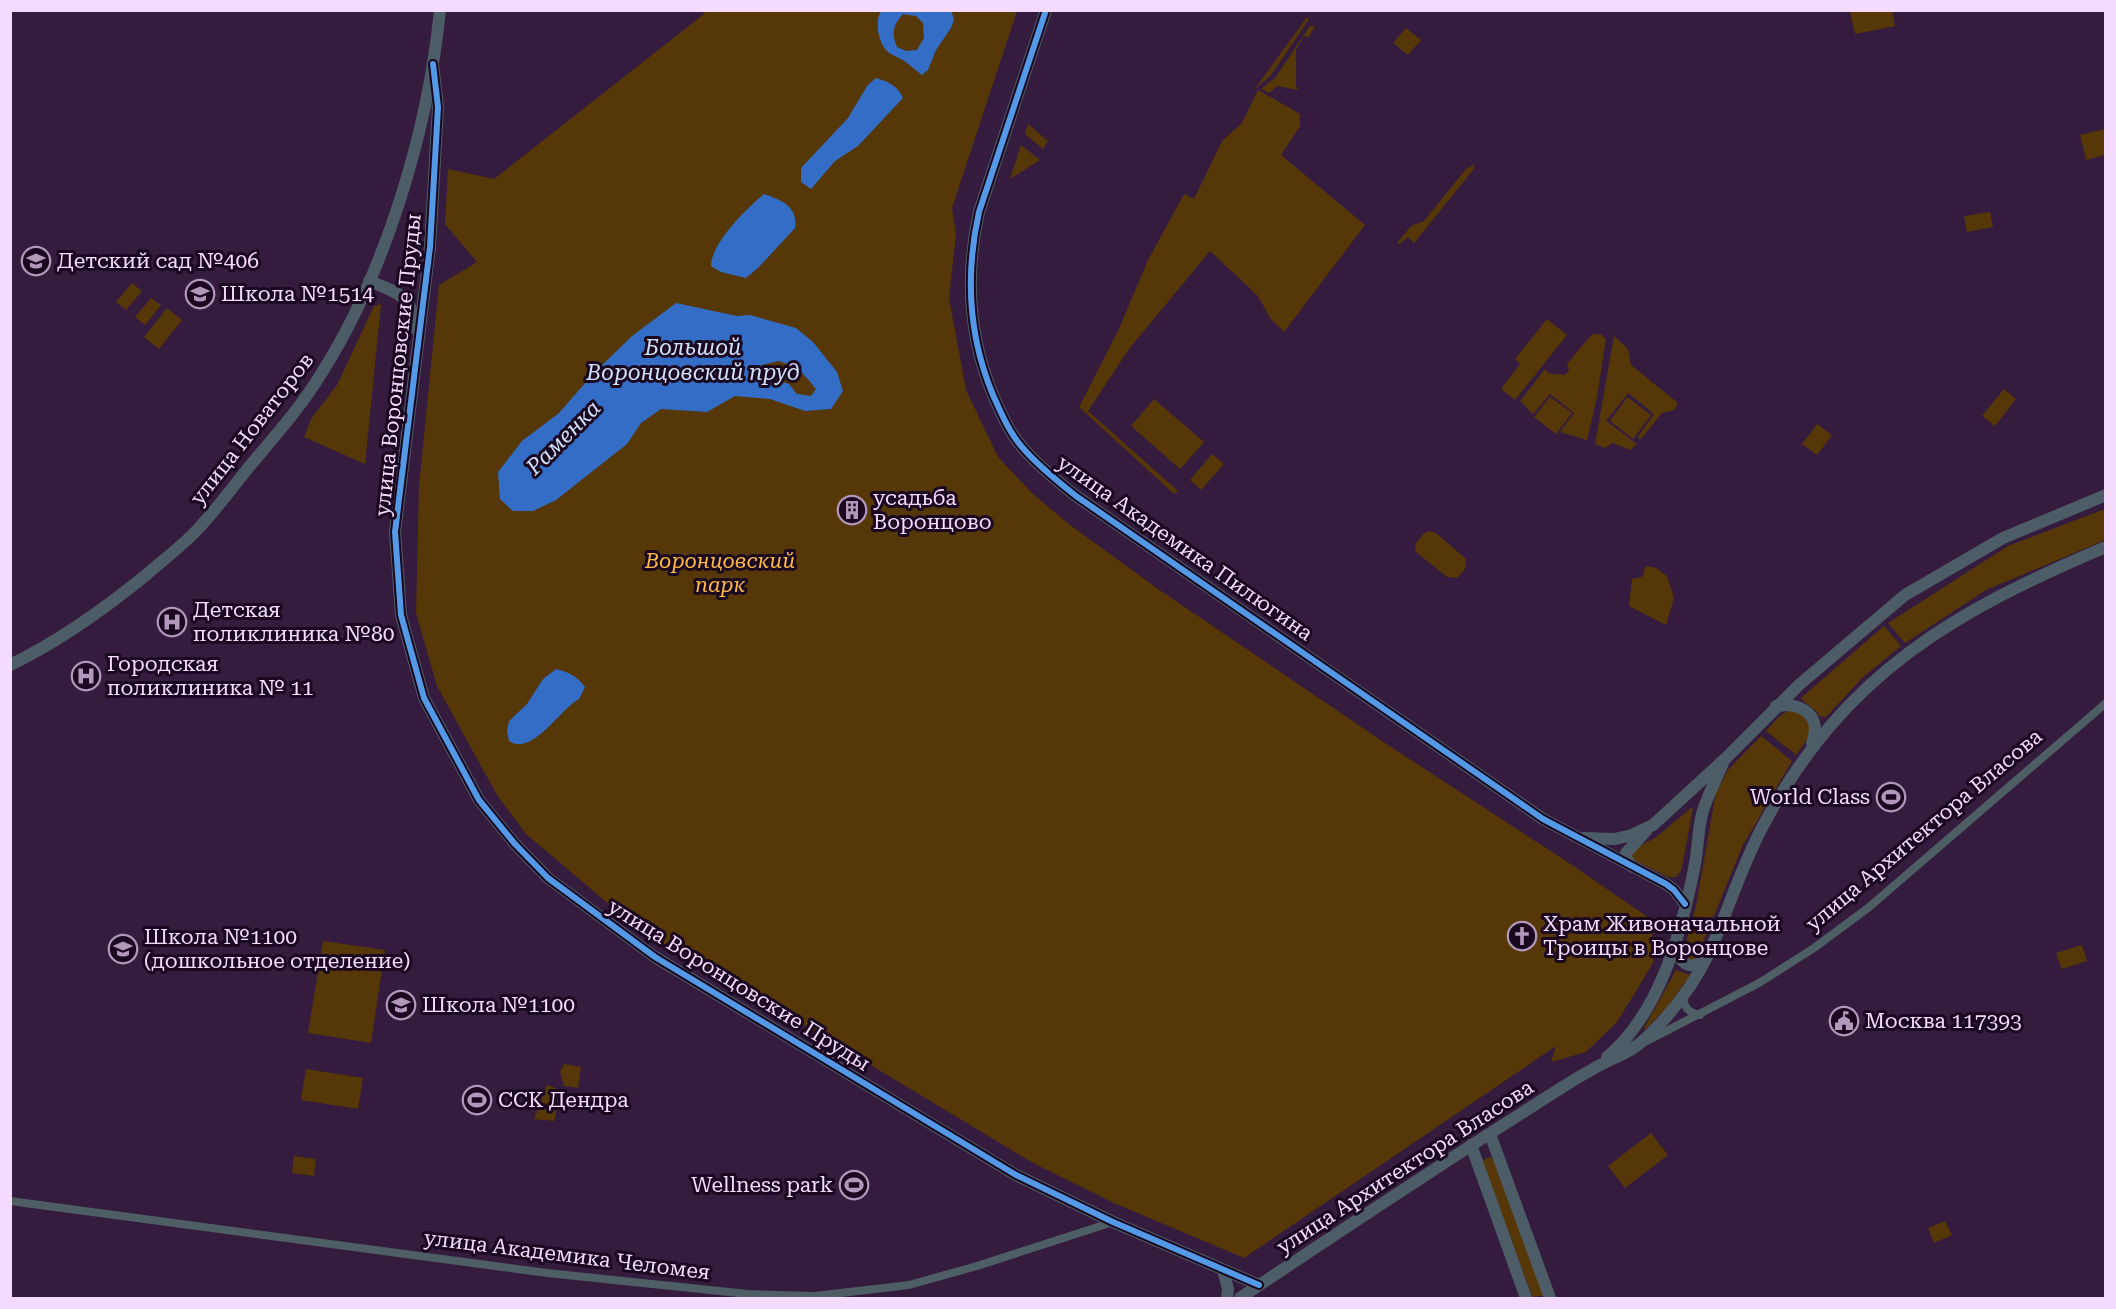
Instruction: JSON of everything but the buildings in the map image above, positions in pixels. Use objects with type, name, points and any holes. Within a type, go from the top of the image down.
[{"type":"street","name":"улица Новаторов","points":[[10,665],[47,647],[102,611],[196,531],[301,404],[321,374],[369,281],[392,224],[415,149],[433,64],[441,10]]},
{"type":"street","name":"улица Академика Пилюгина","points":[[1046,10],[979,212],[970,268],[970,302],[978,349],[985,376],[1008,428],[1022,447],[1076,496],[1543,819],[1666,884],[1685,904]]},
{"type":"street","name":"улица Новаторов","points":[[433,64],[438,107]]},
{"type":"street","name":"улица Воронцовские Пруды","points":[[438,107],[429,255],[395,532],[401,615],[424,698],[479,800],[515,844],[548,878],[655,957],[1016,1175],[1113,1222],[1259,1286]]},
{"type":"street","name":"улица Воронцовские Пруды","points":[[369,281],[396,292],[410,304],[415,315],[418,342]]},
{"type":"street","name":"улица Академика Пилюгина","points":[[1577,837],[1615,839],[1632,835],[1653,825],[1726,758],[1776,706],[1905,595],[2003,538],[2106,495]]},
{"type":"street","points":[[1592,1069],[1634,1048],[1662,1021],[1683,996],[1708,956],[1731,896],[1763,824],[1808,753],[1827,728],[1868,686],[1908,651],[1983,604],[2106,547]]},
{"type":"street","name":"улица Архитектора Власова","points":[[1634,1048],[1760,983],[1814,948],[1868,908],[2106,703]]},
{"type":"street","points":[[1776,706],[1794,705],[1810,715],[1815,729],[1814,739],[1808,753]]},
{"type":"street","name":"улица Академика Пилюгина","points":[[1592,1069],[1612,1053],[1639,1020],[1658,987],[1676,942],[1694,864],[1702,816],[1709,793],[1726,758]]},
{"type":"street","points":[[1638,871],[1626,859],[1626,853],[1634,842],[1653,825]]},
{"type":"street","points":[[1676,942],[1679,958],[1689,966],[1701,963],[1708,956]]},
{"type":"street","points":[[1683,996],[1684,1005],[1690,1012],[1700,1015]]},
{"type":"street","name":"улица Архитектора Власова","points":[[1240,1299],[1472,1145],[1592,1069]]},
{"type":"street","points":[[1490,1134],[1550,1299]]},
{"type":"street","points":[[1472,1145],[1526,1299]]},
{"type":"street","name":"улица Академика Челомея","points":[[10,1201],[547,1273],[748,1294],[815,1296],[909,1285],[977,1266],[1113,1222]]},
{"type":"street","points":[[1223,1269],[1228,1289],[1227,1299]]},
{"type":"green space","name":"Воронцовский парк","points":[[705,11],[1017,11],[952,208],[956,234],[949,298],[966,390],[998,457],[1033,494],[1070,525],[1158,589],[1652,920],[1653,963],[1617,1022],[1586,1052],[1551,1062],[1556,1046],[1244,1258],[1114,1203],[1033,1163],[811,1029],[637,928],[526,834],[497,795],[437,686],[416,613],[419,487],[439,285],[477,262],[445,224],[448,169],[494,179]]},
{"type":"green space","points":[[1850,11],[1892,11],[1895,26],[1855,34]]},
{"type":"green space","points":[[1307,17],[1309,19],[1271,75],[1254,90]]},
{"type":"green space","points":[[1310,26],[1315,26],[1309,37],[1304,36],[1296,50],[1298,90],[1277,86],[1269,93],[1261,89],[1275,78]]},
{"type":"green space","points":[[1406,28],[1421,40],[1408,55],[1393,43]]},
{"type":"green space","points":[[1258,90],[1300,114],[1300,126],[1281,155],[1365,225],[1284,332],[1270,318],[1258,296],[1210,251],[1129,349],[1088,411],[1178,491],[1174,494],[1079,407],[1118,331],[1148,260],[1184,194],[1194,199],[1222,141],[1242,123]]},
{"type":"green space","points":[[1028,124],[1048,141],[1043,149],[1025,134]]},
{"type":"green space","points":[[2105,129],[2105,155],[2086,160],[2080,135]]},
{"type":"green space","points":[[1021,145],[1040,160],[1010,179]]},
{"type":"green space","points":[[1475,164],[1473,170],[1414,243],[1408,237],[1400,244],[1397,243],[1411,226],[1424,221],[1466,169]]},
{"type":"green space","points":[[1990,212],[1993,227],[1967,232],[1964,216]]},
{"type":"green space","points":[[132,283],[142,291],[126,310],[116,302]]},
{"type":"green space","points":[[151,298],[161,305],[145,325],[135,317]]},
{"type":"green space","points":[[381,304],[365,464],[304,437],[311,419],[337,385],[374,306]]},
{"type":"green space","points":[[167,308],[182,320],[159,349],[144,337]]},
{"type":"green space","points":[[1547,319],[1567,335],[1515,400],[1501,389],[1520,364],[1515,359]]},
{"type":"green space","points":[[1592,334],[1601,334],[1606,339],[1597,397],[1587,440],[1560,432],[1574,413],[1550,394],[1533,414],[1520,401],[1545,369],[1548,373],[1565,375],[1569,370],[1567,364]]},
{"type":"green space","points":[[1614,336],[1628,349],[1631,365],[1678,403],[1674,410],[1662,413],[1641,439],[1637,438],[1654,414],[1628,393],[1606,421],[1637,444],[1630,450],[1613,443],[1605,448],[1595,444]]},
{"type":"green space","points":[[2004,389],[2016,399],[1995,426],[1982,416]]},
{"type":"green space","points":[[1550,397],[1572,413],[1556,434],[1534,417]]},
{"type":"green space","points":[[1627,397],[1651,415],[1633,439],[1610,421]]},
{"type":"green space","points":[[1154,399],[1204,442],[1180,469],[1131,426]]},
{"type":"green space","points":[[1817,424],[1832,435],[1817,455],[1802,444]]},
{"type":"green space","points":[[1212,454],[1224,464],[1201,490],[1190,480]]},
{"type":"green space","points":[[2105,509],[2105,540],[1986,590],[1905,643],[1888,623],[2008,546]]},
{"type":"green space","points":[[1429,531],[1436,533],[1466,559],[1465,569],[1457,578],[1447,577],[1416,552],[1415,545],[1423,534]]},
{"type":"green space","points":[[1646,566],[1656,568],[1667,576],[1674,598],[1666,625],[1629,606],[1632,579],[1642,577]]},
{"type":"green space","points":[[1884,626],[1901,646],[1862,678],[1826,717],[1819,716],[1801,699],[1802,697]]},
{"type":"green space","points":[[1794,710],[1809,720],[1809,737],[1796,755],[1766,731],[1782,715]]},
{"type":"green space","points":[[1761,736],[1792,761],[1743,845],[1709,928],[1692,921],[1716,792],[1728,770]]},
{"type":"green space","points":[[1691,808],[1693,809],[1681,871],[1676,877],[1668,877],[1632,859],[1631,852],[1655,838]]},
{"type":"green space","points":[[1690,927],[1707,933],[1694,960],[1687,959],[1683,954]]},
{"type":"green space","points":[[323,941],[385,950],[371,1043],[308,1033]]},
{"type":"green space","points":[[2082,945],[2087,961],[2062,969],[2056,953]]},
{"type":"green space","points":[[1676,970],[1690,975],[1669,1005],[1645,1030],[1644,1028]]},
{"type":"green space","points":[[564,1064],[581,1067],[578,1088],[564,1086],[560,1072]]},
{"type":"green space","points":[[306,1069],[363,1078],[358,1109],[301,1100]]},
{"type":"green space","points":[[547,1085],[561,1090],[554,1121],[534,1119]]},
{"type":"green space","points":[[1651,1133],[1668,1155],[1625,1188],[1608,1166]]},
{"type":"green space","points":[[294,1156],[316,1159],[314,1176],[292,1173]]},
{"type":"green space","points":[[1490,1157],[1493,1159],[1544,1296],[1533,1298],[1483,1163]]},
{"type":"green space","points":[[1945,1221],[1952,1235],[1934,1243],[1928,1228]]},
{"type":"water","points":[[882,10],[951,11],[954,19],[951,28],[936,50],[928,70],[922,75],[884,47],[878,31]],"holes":[[[903,14],[916,16],[923,23],[924,38],[917,50],[906,51],[897,47],[894,29]]]},
{"type":"water","points":[[876,78],[892,85],[903,98],[858,146],[835,161],[811,189],[801,182],[801,168],[848,118],[867,86]]},
{"type":"water","points":[[764,194],[791,209],[794,214],[795,228],[746,278],[721,272],[711,266],[723,237]]},
{"type":"water","name":"Большой Воронцовский пруд","points":[[676,303],[737,316],[750,315],[796,328],[813,342],[837,372],[843,391],[831,409],[805,411],[770,399],[735,396],[707,412],[661,409],[641,423],[627,444],[556,500],[533,511],[513,511],[500,499],[498,472],[522,441],[559,413],[593,374],[632,336]],"holes":[[[778,361],[800,371],[807,378],[816,389],[811,396],[797,394],[789,384],[759,374],[762,365]]]},
{"type":"water","points":[[556,669],[572,675],[585,687],[579,699],[537,737],[518,744],[509,741],[507,731],[509,721],[527,704],[543,679]]},
{"type":"cycle path","points":[[1046,10],[979,212],[972,259],[971,305],[978,350],[993,395],[1017,441],[1028,454],[1076,496],[1543,819],[1666,884],[1685,904]]},
{"type":"cycle path","points":[[433,64],[438,107],[430,247],[395,532],[401,615],[424,698],[479,800],[515,844],[548,878],[655,957],[1016,1175],[1113,1222],[1259,1285]]},
{"type":"place","name":"Детский сад №406","points":[[36,261]]},
{"type":"place","name":"Школа №1514","points":[[200,294]]},
{"type":"place","name":"усадьба Воронцово","points":[[852,510]]},
{"type":"place","name":"Детская поликлиника №80","points":[[172,622]]},
{"type":"place","name":"Городская поликлиника № 11","points":[[86,676]]},
{"type":"place","name":"World Class","points":[[1891,797]]},
{"type":"place","name":"Храм Живоначальной Троицы в Воронцове","points":[[1522,936]]},
{"type":"place","name":"Школа №1100 (дошкольное отделение)","points":[[123,949]]},
{"type":"place","name":"Школа №1100","points":[[401,1005]]},
{"type":"place","name":"Москва 117393","points":[[1844,1021]]},
{"type":"place","name":"ССК Дендра","points":[[477,1100]]},
{"type":"place","name":"Wellness park","points":[[854,1185]]},
{"type":"water label","name":"Раменка","points":[[563,437]]}]
